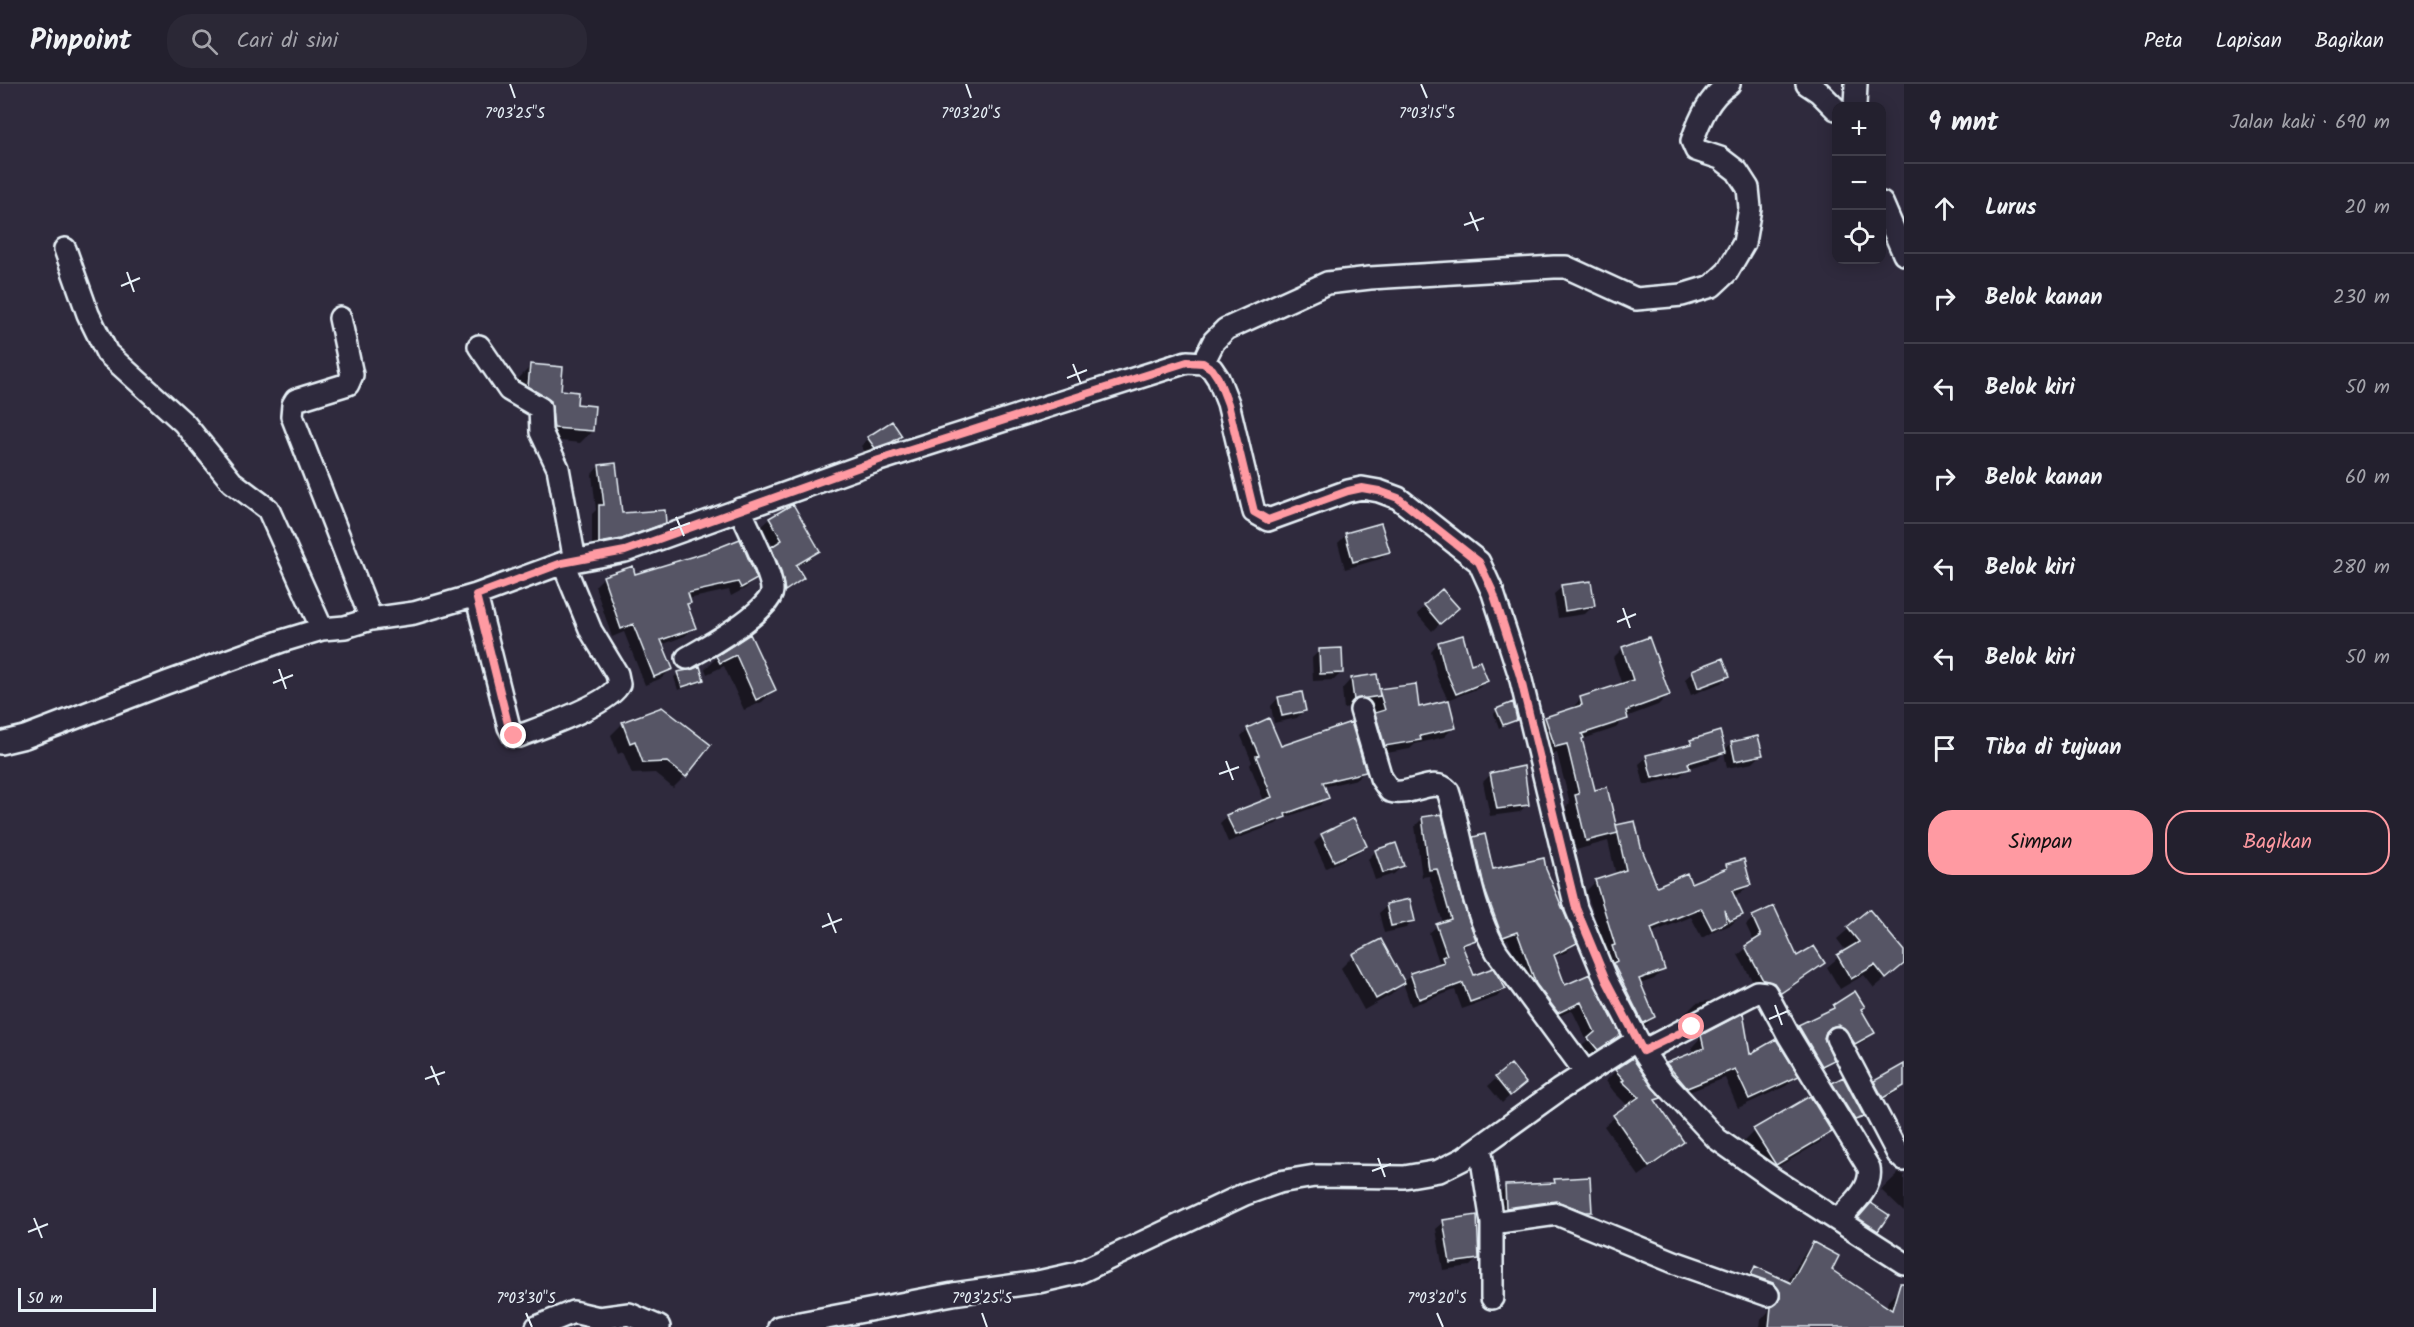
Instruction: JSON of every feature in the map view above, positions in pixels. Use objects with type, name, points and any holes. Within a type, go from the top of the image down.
[{"type":"street","points":[[1203,363],[1214,341],[1226,329],[1327,283],[1370,278],[1566,267],[1636,299],[1682,295],[1712,286],[1727,272],[1744,243],[1750,208],[1748,188],[1737,171],[1720,158],[1696,150],[1695,133],[1706,109],[1720,90],[1729,84]]},
{"type":"street","points":[[1807,84],[1832,105]]},
{"type":"street","points":[[1855,102],[1856,84]]},
{"type":"street","points":[[1884,210],[1904,254]]},
{"type":"street","points":[[65,249],[88,314],[107,353],[184,423],[232,482],[268,509],[322,629]]},
{"type":"street","points":[[340,318],[352,375],[351,380],[348,384],[296,400],[292,410],[294,423],[371,619]]},
{"type":"street","points":[[476,595],[509,728],[514,736],[519,736],[588,707],[613,692],[619,684],[617,674],[591,631],[569,562],[558,468],[541,432],[540,408],[509,390],[479,346]]},
{"type":"street","points":[[0,743],[26,737],[166,683],[322,629],[345,627],[371,619],[414,613],[476,595],[569,562],[625,551],[879,460],[1187,362],[1203,363],[1212,369],[1228,404],[1249,496],[1254,512],[1259,516],[1268,520],[1362,488],[1379,491],[1398,498],[1479,562],[1493,592],[1520,676],[1576,908],[1606,980],[1640,1046],[1662,1080],[1718,1139],[1775,1180],[1904,1263]]},
{"type":"street","points":[[687,658],[762,608],[772,596],[771,581],[740,509]]},
{"type":"street","points":[[1361,710],[1381,778],[1390,791],[1403,792],[1437,785],[1444,786],[1448,791],[1467,873],[1485,932],[1497,952],[1586,1073]]},
{"type":"street","points":[[779,1327],[953,1293],[1060,1278],[1096,1266],[1245,1194],[1279,1182],[1315,1176],[1421,1176],[1451,1166],[1586,1073],[1757,992],[1766,993],[1789,1036],[1869,1168],[1870,1177],[1867,1187],[1838,1220]]},
{"type":"street","points":[[1837,1038],[1898,1154],[1904,1160]]},
{"type":"street","points":[[1480,1147],[1492,1223],[1492,1298]]},
{"type":"street","points":[[1492,1223],[1557,1214],[1674,1262],[1768,1295]]},
{"type":"street","points":[[537,1327],[573,1312],[599,1318],[629,1314],[659,1327]]},
{"type":"building","points":[[530,364],[563,367],[561,390],[578,392],[577,404],[595,406],[593,431],[554,428],[551,401],[528,387]]},
{"type":"building","points":[[892,421],[902,436],[875,448],[867,437]]},
{"type":"building","points":[[616,463],[622,513],[665,510],[666,523],[622,539],[599,543],[599,505],[604,505],[599,465]]},
{"type":"building","points":[[793,504],[820,551],[796,565],[804,578],[785,591],[781,571],[771,547],[782,540],[769,518]]},
{"type":"building","points":[[1381,523],[1390,552],[1353,562],[1345,533]]},
{"type":"building","points":[[740,539],[757,579],[741,588],[738,582],[688,593],[691,603],[687,604],[696,628],[661,640],[673,669],[654,677],[633,624],[621,629],[603,576],[633,566],[635,574],[707,552]]},
{"type":"building","points":[[1591,581],[1595,606],[1565,611],[1561,585]]},
{"type":"building","points":[[1442,589],[1459,608],[1440,624],[1424,605]]},
{"type":"building","points":[[750,634],[776,690],[756,700],[736,655],[720,663],[716,656]]},
{"type":"building","points":[[1463,635],[1471,664],[1480,661],[1488,681],[1456,694],[1445,669],[1438,642]]},
{"type":"building","points":[[1649,637],[1670,695],[1626,711],[1628,719],[1582,734],[1595,790],[1607,787],[1618,833],[1586,841],[1575,795],[1579,794],[1567,744],[1555,747],[1545,717],[1582,705],[1580,697],[1633,680],[1622,647]]},
{"type":"building","points":[[1342,648],[1343,673],[1320,674],[1319,649]]},
{"type":"building","points":[[1723,658],[1730,676],[1698,688],[1692,670]]},
{"type":"building","points":[[700,666],[704,680],[682,687],[677,672]]},
{"type":"building","points":[[1377,674],[1379,689],[1416,684],[1419,707],[1449,700],[1456,728],[1420,736],[1421,740],[1385,746],[1375,713],[1385,710],[1379,690],[1380,696],[1354,700],[1351,678]]},
{"type":"building","points":[[1302,692],[1306,711],[1282,716],[1278,697]]},
{"type":"building","points":[[1513,702],[1517,720],[1503,725],[1496,709]]},
{"type":"building","points":[[662,707],[711,745],[686,777],[667,762],[643,763],[635,741],[630,743],[622,722]]},
{"type":"building","points":[[1269,718],[1281,746],[1351,722],[1366,772],[1323,782],[1329,798],[1236,835],[1226,815],[1272,797],[1256,756],[1259,755],[1247,728]]},
{"type":"building","points":[[1720,731],[1726,752],[1688,763],[1690,769],[1652,778],[1646,755],[1692,744],[1690,740]]},
{"type":"building","points":[[1758,736],[1763,755],[1735,761],[1731,742]]},
{"type":"building","points":[[1524,766],[1529,805],[1497,809],[1490,773]]},
{"type":"building","points":[[1442,814],[1461,897],[1476,940],[1462,945],[1474,975],[1493,968],[1506,989],[1470,1002],[1463,983],[1419,999],[1410,973],[1444,962],[1442,957],[1447,955],[1436,924],[1451,919],[1437,869],[1429,870],[1422,817]]},
{"type":"building","points":[[1354,818],[1367,846],[1334,861],[1321,834]]},
{"type":"building","points":[[1635,821],[1641,847],[1657,886],[1687,873],[1691,883],[1727,868],[1726,864],[1744,859],[1751,885],[1732,891],[1743,915],[1730,921],[1724,910],[1727,922],[1712,929],[1701,908],[1651,928],[1665,970],[1639,979],[1655,1017],[1643,1023],[1613,963],[1617,961],[1612,946],[1615,945],[1595,880],[1626,870],[1616,825]]},
{"type":"building","points":[[1485,834],[1493,869],[1544,858],[1546,869],[1577,943],[1554,955],[1565,985],[1590,974],[1621,1035],[1598,1050],[1588,1038],[1595,1032],[1581,1002],[1558,1013],[1536,984],[1517,932],[1503,937],[1485,890],[1473,837]]},
{"type":"building","points":[[1396,843],[1404,866],[1383,873],[1375,850]]},
{"type":"building","points":[[1410,899],[1415,921],[1391,926],[1386,904]]},
{"type":"building","points":[[1774,906],[1797,956],[1814,946],[1825,963],[1781,993],[1774,983],[1763,980],[1745,946],[1761,936],[1752,916]]},
{"type":"building","points":[[1869,909],[1904,951],[1904,964],[1886,979],[1875,965],[1851,979],[1837,955],[1859,942],[1847,927]]},
{"type":"building","points":[[1381,939],[1405,983],[1376,999],[1352,954]]},
{"type":"building","points":[[1855,991],[1865,1007],[1861,1009],[1875,1033],[1855,1044],[1844,1028],[1838,1025],[1831,1027],[1824,1038],[1834,1060],[1822,1066],[1798,1025],[1834,1008],[1833,1005]]},
{"type":"building","points":[[1743,1013],[1750,1054],[1776,1039],[1799,1076],[1749,1099],[1735,1069],[1687,1088],[1666,1063],[1704,1048],[1701,1035]]},
{"type":"building","points":[[1633,1058],[1661,1098],[1655,1100],[1684,1142],[1649,1167],[1613,1115],[1639,1097],[1622,1081],[1624,1080],[1615,1070]]},
{"type":"building","points":[[1511,1064],[1526,1083],[1510,1096],[1495,1077]]},
{"type":"building","points":[[1904,1064],[1904,1086],[1883,1098],[1874,1081]]},
{"type":"building","points":[[1843,1077],[1864,1117],[1855,1120],[1832,1083]]},
{"type":"building","points":[[1810,1096],[1832,1132],[1776,1165],[1753,1129]]},
{"type":"building","points":[[1590,1177],[1592,1212],[1556,1201],[1506,1208],[1505,1185],[1555,1183],[1554,1179]]},
{"type":"building","points":[[1871,1203],[1889,1215],[1878,1231],[1858,1218]]},
{"type":"building","points":[[1477,1215],[1479,1259],[1450,1263],[1443,1220]]},
{"type":"building","points":[[1813,1242],[1839,1256],[1832,1270],[1892,1310],[1900,1283],[1904,1283],[1904,1327],[1769,1327],[1771,1307],[1780,1300],[1780,1292],[1773,1283],[1751,1275],[1755,1266],[1791,1283]]},
{"type":"route","points":[[514,736],[509,728],[476,595],[562,563],[625,551],[879,460],[1187,362],[1203,363],[1212,369],[1218,378],[1228,404],[1249,496],[1254,512],[1259,516],[1268,520],[1362,488],[1379,491],[1398,498],[1479,562],[1493,592],[1520,676],[1576,908],[1606,980],[1643,1051],[1692,1027]]}]
